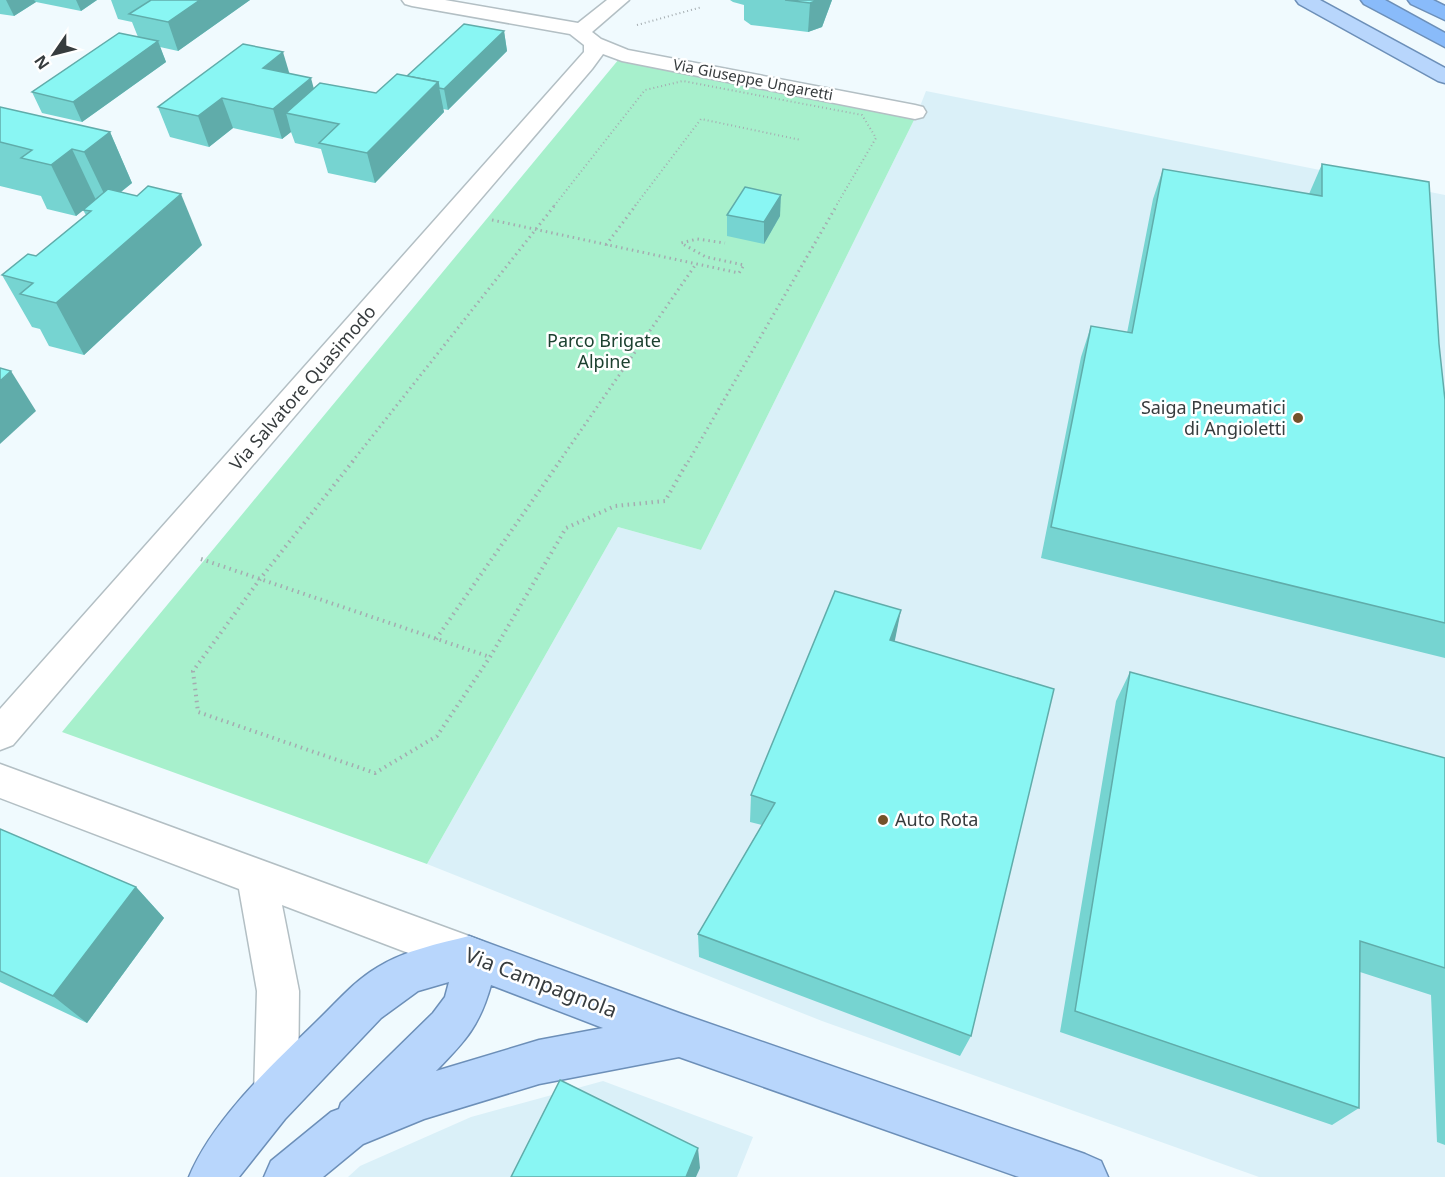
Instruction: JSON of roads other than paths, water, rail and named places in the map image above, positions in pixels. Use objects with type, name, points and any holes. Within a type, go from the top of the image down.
[{"type":"highway","points":[[1371,0],[1445,41]]},
{"type":"highway","points":[[1418,0],[1445,14]]},
{"type":"main road","points":[[1306,0],[1445,77]]},
{"type":"main road","points":[[212,1177],[247,1127],[276,1094],[360,1009],[383,989],[402,977],[422,969],[469,956],[470,983],[463,1008],[448,1028],[347,1128],[286,1177]]},
{"type":"main road","name":"Via Campagnola","points":[[469,956],[679,1035],[1085,1177]]},
{"type":"main road","points":[[347,1128],[424,1097],[538,1062],[679,1035]]},
{"type":"street","name":"Via Giuseppe Ungaretti","points":[[412,0],[588,37],[622,55],[915,112]]},
{"type":"street","points":[[588,37],[620,0]]},
{"type":"street","name":"Via Salvatore Quasimodo","points":[[0,734],[585,65],[594,52],[588,37]]},
{"type":"street","name":"Via Campagnola","points":[[0,781],[469,956]]},
{"type":"street","points":[[257,877],[278,991],[276,1094]]},
{"type":"place","name":"Saiga Pneumatici di Angioletti","points":[[1298,418]]},
{"type":"place","name":"Auto Rota","points":[[883,820]]},
{"type":"park label","name":"Parco Brigate Alpine","points":[[604,351]]}]
